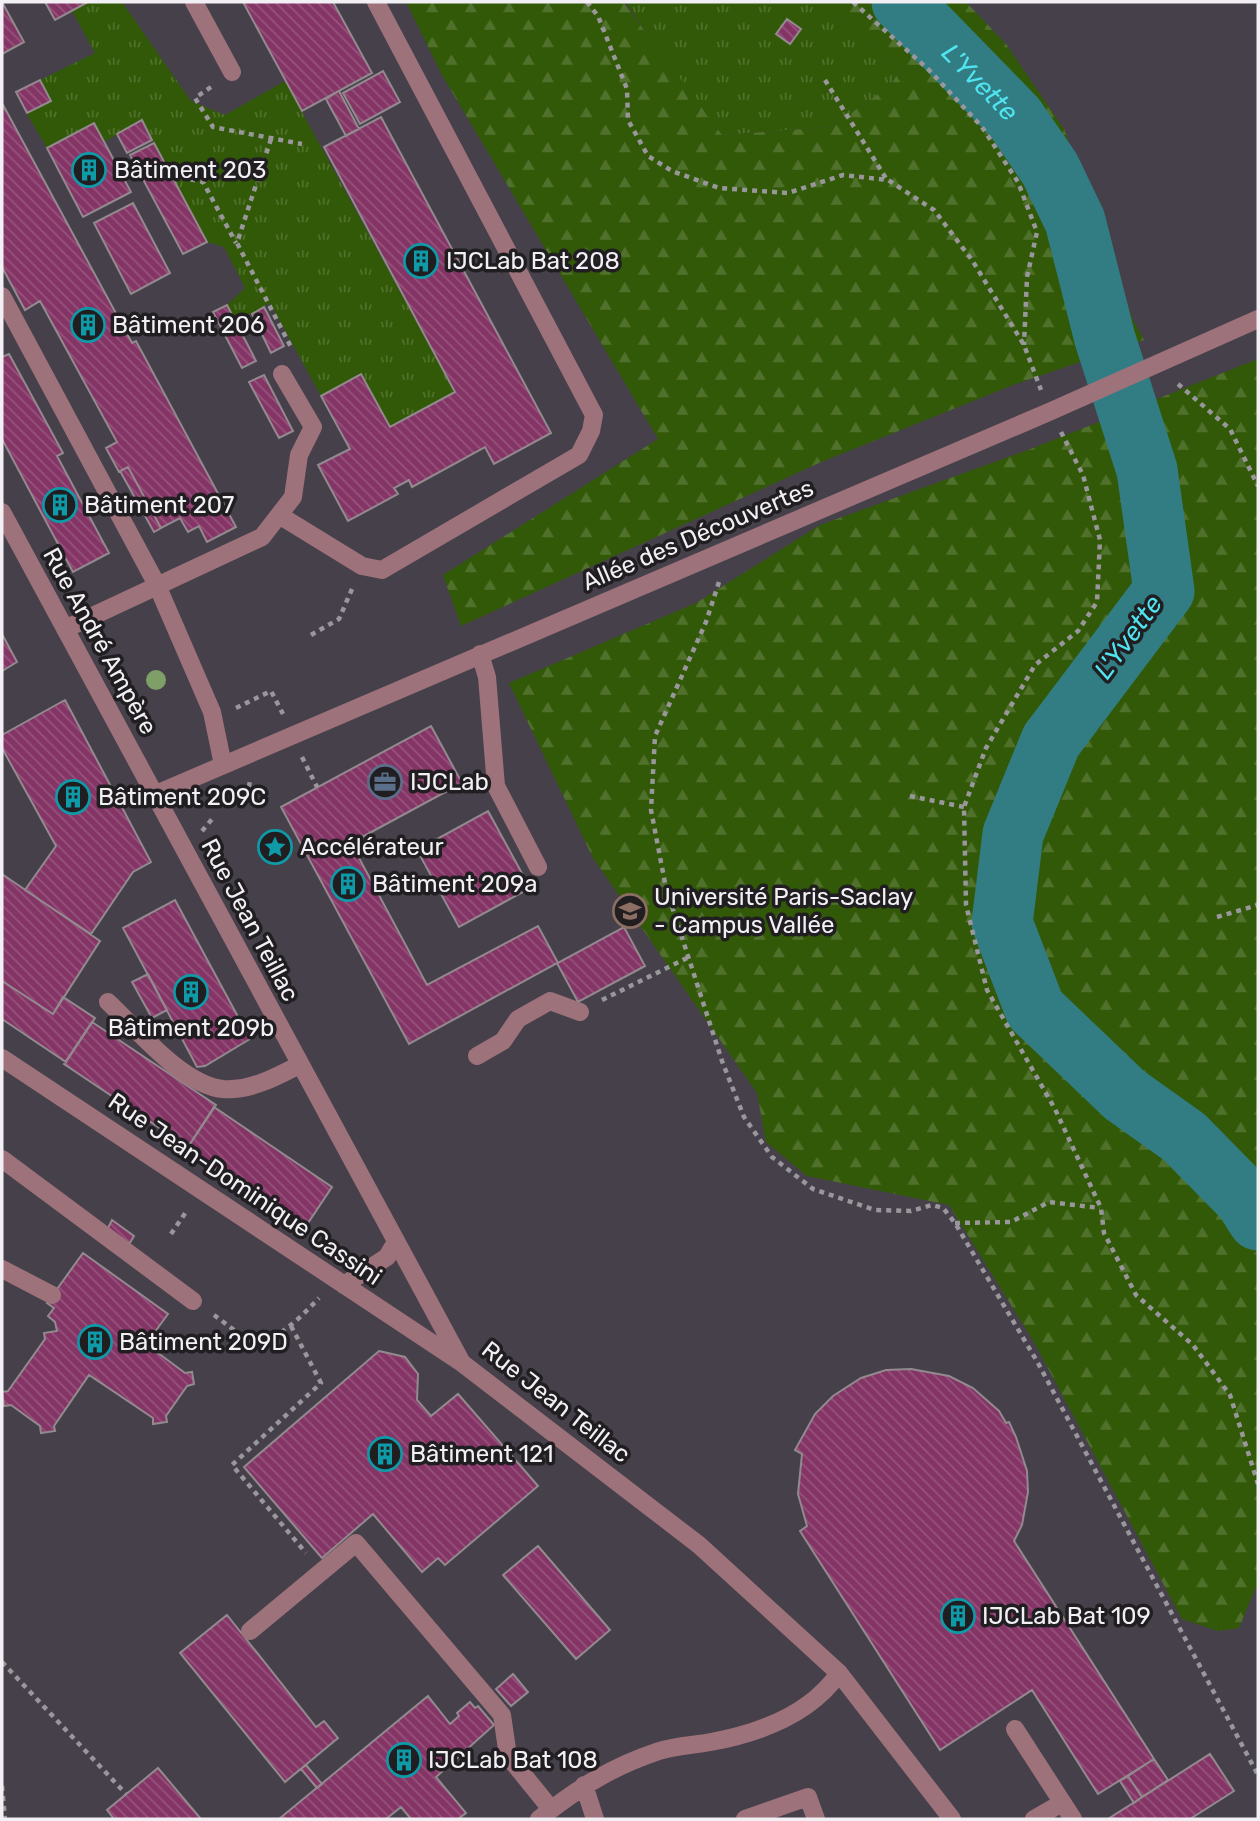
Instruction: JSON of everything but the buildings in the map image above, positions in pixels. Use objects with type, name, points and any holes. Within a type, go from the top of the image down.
[{"type":"street","points":[[194,2],[232,72]]},
{"type":"street","points":[[279,515],[362,566],[382,570],[579,455],[592,431],[594,415],[376,2]]},
{"type":"street","points":[[2,296],[157,585],[212,712],[223,765]]},
{"type":"street","name":"Allée des Découvertes","points":[[156,794],[1049,412],[1258,318]]},
{"type":"street","points":[[65,629],[262,537],[293,497],[299,455],[313,428],[282,374]]},
{"type":"street","name":"Rue André Ampère","points":[[2,512],[156,794]]},
{"type":"street","points":[[480,654],[487,677],[496,786],[538,867]]},
{"type":"street","name":"Rue Jean Teillac","points":[[156,794],[299,1065],[462,1363],[699,1545],[839,1673],[952,1819]]},
{"type":"street","points":[[477,1056],[503,1041],[518,1019],[550,1001],[580,1012]]},
{"type":"street","points":[[108,1002],[194,1079],[223,1089],[272,1080],[299,1065]]},
{"type":"street","name":"Rue Jean-Dominique Cassini","points":[[2,1058],[462,1363]]},
{"type":"street","points":[[2,1159],[193,1301]]},
{"type":"street","points":[[344,1284],[387,1257],[396,1242]]},
{"type":"street","points":[[2,1269],[52,1296]]},
{"type":"street","points":[[250,1631],[356,1543],[502,1715],[508,1756],[545,1814],[606,1770],[662,1751],[754,1733],[808,1706],[830,1687],[839,1673]]},
{"type":"street","points":[[1015,1729],[1073,1819]]},
{"type":"street","points":[[584,1785],[595,1819]]},
{"type":"street","points":[[745,1819],[808,1797],[816,1819]]},
{"type":"street","points":[[1034,1819],[1062,1803]]},
{"type":"path","points":[[587,2],[598,16],[626,89],[628,120],[648,156],[672,172],[719,188],[788,193],[843,175],[888,180]]},
{"type":"path","points":[[853,2],[929,70],[982,127],[1018,182],[1037,232],[1027,277],[1024,345]]},
{"type":"path","points":[[825,80],[888,180],[934,210],[972,260],[1024,345],[1049,412]]},
{"type":"path","points":[[214,86],[195,98],[213,127],[302,144]]},
{"type":"path","points":[[237,243],[271,139]]},
{"type":"path","points":[[171,175],[203,183],[237,243],[299,364],[282,374]]},
{"type":"path","points":[[1177,384],[1230,429],[1258,486]]},
{"type":"path","points":[[1062,434],[1083,475],[1100,540],[1097,602],[1078,631],[1035,665],[986,748],[964,807],[965,905],[987,990],[1055,1109],[1101,1208],[1104,1233],[1136,1295],[1193,1345],[1230,1395],[1258,1484]]},
{"type":"path","points":[[311,635],[339,619],[362,566]]},
{"type":"path","points":[[719,581],[706,622],[655,736],[651,810],[666,888],[722,1061],[744,1117],[772,1157],[813,1189],[875,1210],[911,1211],[932,1205],[943,1208],[955,1223],[1038,1363],[1258,1775]]},
{"type":"path","points":[[300,753],[317,787]]},
{"type":"path","points":[[910,796],[964,807]]},
{"type":"path","points":[[965,905],[975,906]]},
{"type":"path","points":[[1217,917],[1258,905]]},
{"type":"path","points":[[580,1012],[689,957]]},
{"type":"path","points":[[955,1223],[1011,1222],[1049,1202],[1101,1208]]},
{"type":"path","points":[[171,1234],[191,1205]]},
{"type":"path","points":[[193,1301],[254,1345],[272,1339],[291,1326],[326,1292]]},
{"type":"path","points":[[291,1326],[321,1383],[232,1465],[321,1570]]},
{"type":"path","points":[[2,1662],[126,1794]]},
{"type":"path","points":[[2,1786],[5,1819]]},
{"type":"shaded area","name":"Université Paris-Saclay - Campus Vallée","points":[[2,2],[1258,2],[1258,1819],[2,1819]]},
{"type":"green space","points":[[88,2],[122,2],[191,101],[225,115],[285,81],[455,392],[390,427],[361,374],[321,396],[270,303],[252,314],[234,317],[227,305],[245,288],[224,247],[207,242],[142,121],[104,142],[94,123],[47,148],[27,114],[50,101],[40,80],[95,53],[72,11]]},
{"type":"green space","points":[[406,2],[623,2],[722,135],[831,127],[890,86],[901,69],[819,2],[966,2],[1006,44],[1064,129],[1133,320],[1144,340],[1013,385],[819,463],[461,626],[443,575],[658,439],[442,75]]},
{"type":"green space","points":[[625,2],[819,2],[901,69],[890,86],[831,127],[721,135],[675,75]]},
{"type":"green space","points":[[1258,359],[1258,1582],[1239,1628],[1218,1631],[1182,1619],[1034,1342],[949,1205],[807,1176],[766,1142],[757,1093],[593,858],[509,683],[696,603],[820,525],[1028,450]]},
{"type":"waterway","name":"L'Yvette","points":[[902,2],[1015,118],[1050,169],[1075,221],[1105,339],[1147,470],[1164,591],[1051,741],[1013,834],[1002,923],[1035,1009],[1125,1095],[1184,1137],[1244,1198],[1258,1220]]},
{"type":"place","name":"Bâtiment 203","points":[[89,170]]},
{"type":"place","name":"IJCLab Bat 208","points":[[421,261]]},
{"type":"place","name":"Bâtiment 206","points":[[88,325]]},
{"type":"place","name":"Bâtiment 207","points":[[60,505]]},
{"type":"place","name":"IJCLab","points":[[385,782]]},
{"type":"place","name":"Bâtiment 209C","points":[[73,797]]},
{"type":"place","name":"Accélérateur","points":[[275,847]]},
{"type":"place","name":"Bâtiment 209a","points":[[348,884]]},
{"type":"place","name":"Université Paris-Saclay - Campus Vallée","points":[[630,911]]},
{"type":"place","name":"Bâtiment 209b","points":[[191,992]]},
{"type":"place","name":"Bâtiment 209D","points":[[95,1342]]},
{"type":"place","name":"Bâtiment 121","points":[[385,1454]]},
{"type":"place","name":"IJCLab Bat 109","points":[[958,1616]]},
{"type":"place","name":"IJCLab Bat 108","points":[[404,1760]]}]
